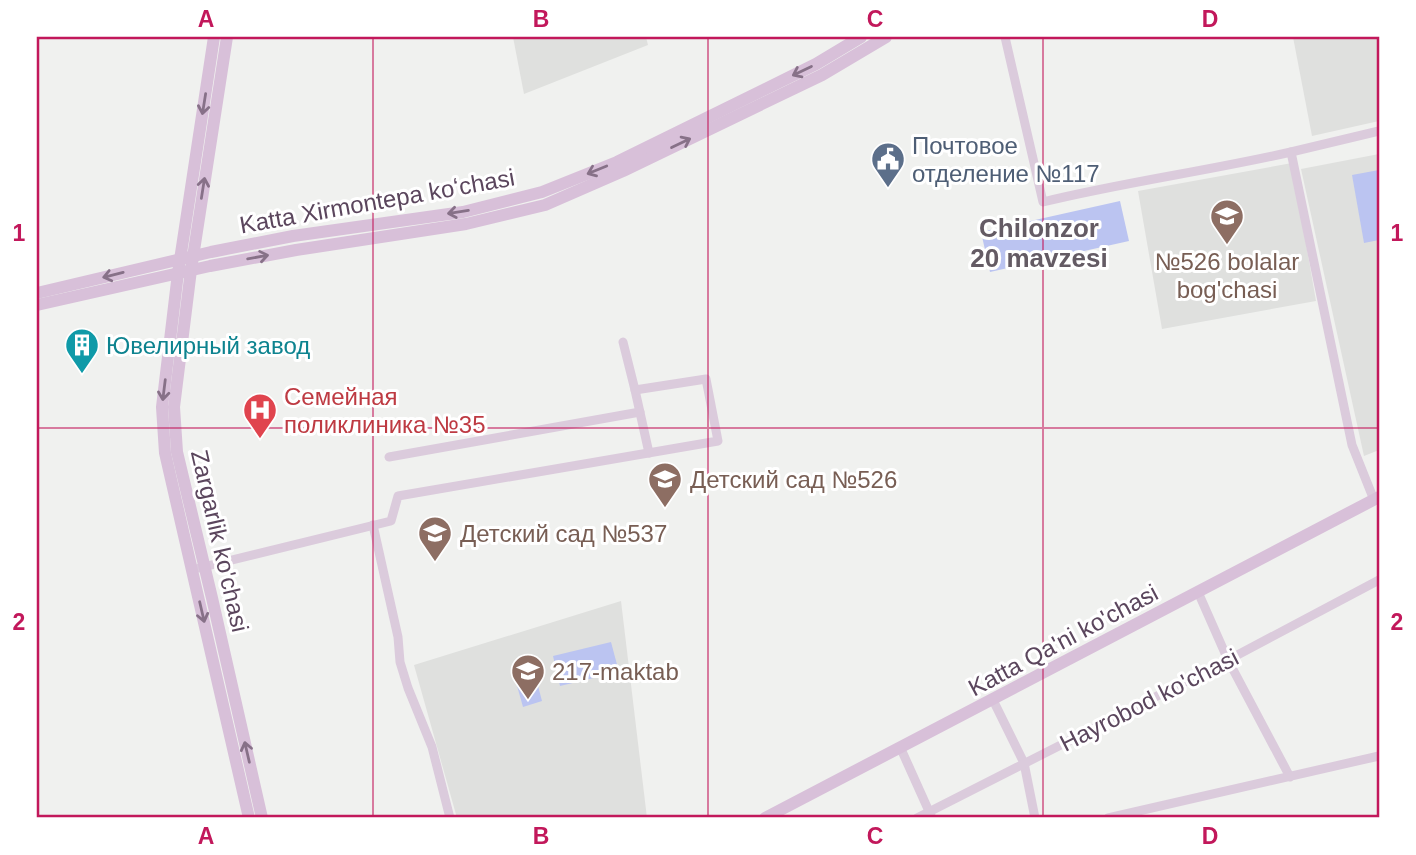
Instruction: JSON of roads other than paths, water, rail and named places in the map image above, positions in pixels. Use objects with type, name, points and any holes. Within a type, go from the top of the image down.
[{"type":"main road","name":"Zargarlik ko'chasi","points":[[214,37],[185,265],[174,428],[198,568],[249,818]]},
{"type":"main road","name":"Zargarlik ko'chasi","points":[[185,265],[227,37]]},
{"type":"main road","name":"Katta Xirmontepa koʻchasi","points":[[37,305],[293,236],[463,212],[542,192],[617,162],[816,64],[861,37]]},
{"type":"main road","name":"Katta Xirmontepa koʻchasi","points":[[37,293],[185,265],[466,224],[545,205],[822,75],[886,37]]},
{"type":"main road","name":"Katta Qa'ni ko'chasi","points":[[765,818],[1377,498]]},
{"type":"main road","name":"Zargarlik ko'chasi","points":[[198,568],[262,818]]},
{"type":"street","points":[[1005,37],[1043,202],[1291,152],[1379,131]]},
{"type":"street","points":[[1291,152],[1352,445],[1377,498]]},
{"type":"street","points":[[623,342],[649,453]]},
{"type":"street","points":[[198,568],[391,521],[398,496],[718,442],[706,379],[635,390]]},
{"type":"street","points":[[389,457],[640,412]]},
{"type":"street","points":[[373,525],[398,637],[400,662],[432,747],[450,818]]},
{"type":"street","name":"Hayrobod ko'chasi","points":[[917,818],[931,815],[1024,763],[1379,580]]},
{"type":"street","points":[[1198,592],[1228,660],[1290,776]]},
{"type":"street","points":[[993,700],[1024,763],[1035,818]]},
{"type":"street","points":[[901,748],[931,815]]},
{"type":"street","points":[[1108,818],[1379,756]]},
{"type":"place","name":"Почтовое отделение №117","points":[[888,189]]},
{"type":"place","name":"№526 bolalar bog'chasi","points":[[1227,246]]},
{"type":"place","name":"Ювелирный завод","points":[[82,375]]},
{"type":"place","name":"Семейная поликлиника №35","points":[[260,440]]},
{"type":"place","name":"Детский сад №526","points":[[665,509]]},
{"type":"place","name":"Детский сад №537","points":[[435,563]]},
{"type":"place","name":"217-maktab","points":[[528,701]]},
{"type":"district","name":"Chilonzor 20 mavzesi","points":[[1039,243]]}]
